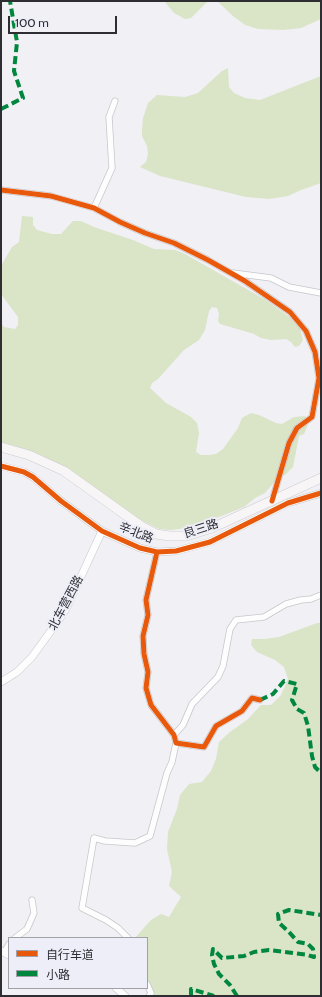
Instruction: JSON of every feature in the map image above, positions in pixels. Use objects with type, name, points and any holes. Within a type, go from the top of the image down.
[{"type":"main road","name":"良三路","points":[[1,447],[29,455],[64,472],[149,531],[156,534],[176,537],[193,534],[212,528],[321,478]]},
{"type":"street","points":[[94,208],[112,168],[109,117],[115,101]]},
{"type":"street","points":[[1,190],[51,196],[94,208],[126,224],[174,243],[230,273],[290,312],[306,332],[315,352],[319,378],[312,417],[296,428],[272,501]]},
{"type":"street","points":[[230,273],[271,278],[289,287],[321,293]]},
{"type":"street","name":"辛北路","points":[[1,466],[24,472],[33,477],[60,501],[102,531],[140,548],[157,552],[176,551],[210,542],[288,503],[321,493]]},
{"type":"street","name":"北车营西路","points":[[1,682],[17,672],[32,657],[58,621],[66,609],[102,531]]},
{"type":"street","points":[[127,937],[106,920],[82,908],[94,838],[105,841],[135,843],[150,836],[167,773],[172,762],[176,743],[174,735],[151,705],[146,688],[148,672],[144,654],[143,636],[148,615],[146,600],[157,552]]},
{"type":"street","points":[[174,735],[183,725],[192,704],[218,677],[223,666],[230,629],[236,620],[264,617],[286,604],[311,599],[321,595]]},
{"type":"street","points":[[176,743],[204,747],[216,726],[242,711],[252,698],[260,700]]},
{"type":"street","points":[[16,937],[27,929],[34,913],[32,900]]},
{"type":"street","points":[[148,986],[151,993],[149,996]]},
{"type":"street","points":[[117,989],[125,996]]},
{"type":"green space","points":[[164,1],[208,1],[191,18],[185,19],[174,13]]},
{"type":"green space","points":[[217,1],[321,1],[321,19],[301,28],[284,30],[258,29],[245,25]]},
{"type":"green space","points":[[228,68],[229,87],[234,93],[245,98],[260,100],[321,76],[321,183],[288,196],[269,199],[246,197],[160,176],[140,167],[146,162],[148,154],[147,146],[142,136],[142,131],[143,118],[148,103],[157,95],[185,97],[198,93],[222,71]]},
{"type":"green space","points":[[22,216],[33,217],[33,225],[37,230],[52,234],[61,234],[73,221],[81,221],[154,249],[175,250],[185,254],[264,299],[292,319],[300,329],[303,340],[299,346],[295,347],[286,339],[271,340],[261,338],[254,334],[220,324],[218,321],[219,314],[217,308],[212,307],[209,311],[205,330],[199,340],[184,350],[158,379],[152,383],[150,388],[166,403],[191,417],[197,423],[199,433],[196,452],[201,455],[216,454],[223,449],[238,428],[242,418],[251,413],[282,424],[294,417],[305,416],[308,425],[304,434],[299,436],[293,467],[285,475],[277,479],[265,493],[255,498],[244,507],[194,527],[171,530],[159,529],[139,519],[39,455],[1,442],[1,323],[4,327],[15,329],[18,325],[18,317],[1,294],[1,266],[12,247],[19,242]]},
{"type":"green space","points":[[317,623],[321,623],[321,996],[150,996],[147,989],[148,937],[136,937],[151,920],[161,914],[169,917],[181,897],[169,886],[172,872],[167,849],[168,832],[177,809],[180,795],[189,784],[202,782],[211,771],[216,759],[219,742],[248,719],[261,705],[271,705],[281,695],[288,679],[284,667],[275,660],[257,652],[251,645],[252,639],[279,637]]},
{"type":"marked path","points":[[1,109],[23,98],[14,71],[17,42],[10,1]]},
{"type":"marked path","points":[[260,700],[273,694],[284,681],[297,684],[292,700],[297,709],[304,713],[308,726],[315,767],[321,773]]},
{"type":"marked path","points":[[237,996],[230,985],[219,974],[214,964],[212,955],[213,949],[222,958],[244,956],[254,952],[269,950],[314,957],[313,949],[308,944],[298,942],[279,923],[278,914],[289,910],[321,915]]},
{"type":"marked path","points":[[191,996],[191,989],[214,996]]},
{"type":"cycle path","points":[[1,190],[51,196],[94,208],[120,222],[174,243],[208,260],[245,281],[290,312],[306,331],[315,352],[319,378],[312,417],[297,428],[289,443],[272,501]]},
{"type":"cycle path","points":[[1,466],[24,472],[33,477],[61,501],[102,531],[140,548],[157,552],[176,551],[210,542],[288,503],[321,493]]},
{"type":"cycle path","points":[[157,552],[146,600],[148,615],[143,636],[144,654],[148,672],[146,688],[151,705],[174,735],[176,743],[204,747],[216,726],[242,711],[252,698],[260,700]]}]
